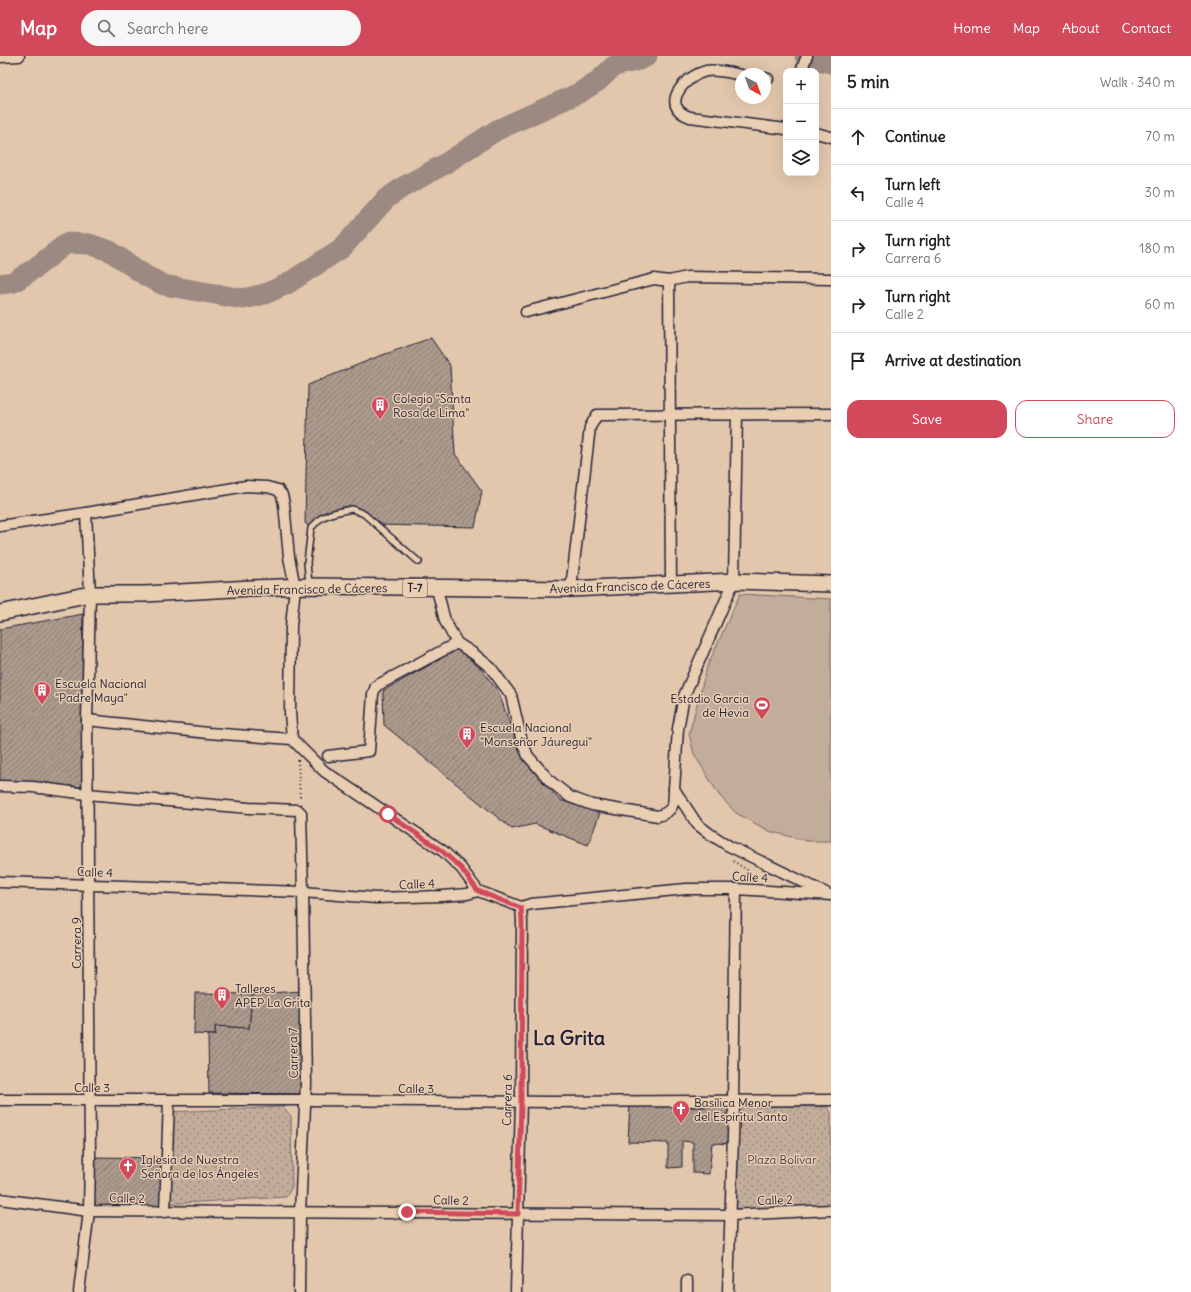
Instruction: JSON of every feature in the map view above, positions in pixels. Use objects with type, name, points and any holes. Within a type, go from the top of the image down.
[{"type":"main road","name":"Avenida Francisco de Cáceres","points":[[0,613],[90,594],[145,594],[302,586],[571,590],[734,582],[831,584]]},
{"type":"street","points":[[0,57],[19,56]]},
{"type":"street","points":[[802,68],[806,56]]},
{"type":"street","points":[[735,74],[706,71],[696,75],[678,90],[675,97],[678,110],[684,115],[690,117],[783,129]]},
{"type":"street","points":[[819,134],[831,137]]},
{"type":"street","points":[[526,312],[654,279],[669,281],[687,277],[831,279]]},
{"type":"street","points":[[669,281],[671,585]]},
{"type":"street","points":[[437,589],[445,621],[457,643],[474,654],[491,668],[511,695],[522,742],[528,756],[550,781],[570,797],[592,804],[658,816],[668,811],[673,807],[678,729],[684,696],[734,582],[737,414]]},
{"type":"street","points":[[571,590],[590,426],[598,415],[831,414]]},
{"type":"street","points":[[0,526],[246,486],[267,487],[278,490],[282,495],[284,504],[290,556],[302,586],[290,626],[290,712],[294,741],[324,771],[442,851],[461,868],[478,891],[521,908]]},
{"type":"street","name":"Carrera 9","points":[[79,1292],[89,1211],[90,1100],[87,720],[90,594],[86,513]]},
{"type":"street","points":[[328,756],[370,751],[373,694],[376,686],[457,643]]},
{"type":"street","points":[[87,720],[208,734],[294,741]]},
{"type":"street","points":[[0,786],[33,787],[87,794],[249,808],[298,810],[301,813]]},
{"type":"street","points":[[674,789],[697,824],[710,834],[729,846],[831,895]]},
{"type":"street","name":"Carrera 7","points":[[299,1292],[300,1213],[306,1100],[301,813]]},
{"type":"street","name":"Calle 4","points":[[0,882],[303,892],[376,898],[467,894],[478,891]]},
{"type":"street","name":"Calle 4","points":[[521,908],[531,904],[686,889],[736,889],[831,895]]},
{"type":"street","points":[[728,1292],[734,1106],[736,889]]},
{"type":"street","name":"Carrera 6","points":[[516,1292],[521,1102],[521,908]]},
{"type":"street","name":"Calle 3","points":[[0,1100],[521,1102],[831,1100]]},
{"type":"street","points":[[165,1212],[169,1100]]},
{"type":"street","name":"Calle 2","points":[[0,1199],[89,1211],[731,1215],[831,1210]]},
{"type":"street","points":[[687,1281],[687,1292]]},
{"type":"lane","points":[[302,586],[307,563],[311,528],[321,518],[342,511],[352,509],[364,514],[419,562]]},
{"type":"path","points":[[294,741],[301,813]]},
{"type":"green space","name":"Estadio Garcia de Hevia","points":[[740,594],[831,599],[831,841],[807,841],[769,831],[736,813],[719,795],[694,754],[689,734],[707,667]]},
{"type":"green space","name":"Plaza Bolívar","points":[[734,1106],[827,1107],[831,1112],[831,1202],[825,1207],[731,1210]]},
{"type":"green space","points":[[283,1107],[291,1116],[292,1187],[286,1197],[165,1204],[169,1112]]},
{"type":"building","name":"Colegio \"Santa Rosa de Lima\"","points":[[431,338],[450,366],[455,454],[482,491],[475,527],[377,525],[352,509],[321,518],[311,528],[305,523],[308,385],[377,357]]},
{"type":"building","name":"Escuela Nacional \"Padre Maya\"","points":[[83,614],[84,787],[5,786],[0,782],[0,629]]},
{"type":"building","name":"Escuela Nacional \"Monseñor Jáuregui\"","points":[[458,649],[481,669],[498,691],[524,760],[543,782],[560,800],[600,813],[588,845],[535,824],[512,829],[384,725],[383,691]]},
{"type":"building","points":[[302,991],[301,1094],[209,1093],[208,1035],[215,1035],[215,1026],[249,1028],[252,994]]},
{"type":"building","name":"Talleres APEP La Grita","points":[[195,993],[252,994],[249,1028],[215,1026],[215,1035],[194,1034]]},
{"type":"building","name":"Basílica Menor del Espíritu Santo","points":[[733,1101],[733,1144],[712,1143],[709,1174],[693,1173],[693,1142],[682,1141],[682,1167],[668,1168],[668,1143],[628,1142],[630,1102]]},
{"type":"building","name":"Iglesia de Nuestra Señora de los Ángeles","points":[[90,1157],[167,1158],[165,1212],[89,1211]]},
{"type":"waterway","points":[[0,284],[14,282],[67,243],[89,244],[110,251],[146,276],[164,285],[243,299],[265,294],[287,284],[342,248],[386,199],[403,187],[443,165],[497,130],[579,93],[598,81],[614,66],[639,60],[647,56]]},
{"type":"waterway","points":[[805,56],[831,63]]},
{"type":"place","name":"Colegio \"Santa Rosa de Lima\"","points":[[380,420]]},
{"type":"place","name":"Escuela Nacional \"Padre Maya\"","points":[[42,705]]},
{"type":"place","name":"Estadio Garcia de Hevia","points":[[762,720]]},
{"type":"place","name":"Escuela Nacional \"Monseñor Jáuregui\"","points":[[467,749]]},
{"type":"place","name":"Talleres APEP La Grita","points":[[222,1010]]},
{"type":"place","name":"Basílica Menor del Espíritu Santo","points":[[681,1124]]},
{"type":"place","name":"Iglesia de Nuestra Señora de los Ángeles","points":[[128,1181]]},
{"type":"district","name":"La Grita","points":[[569,1037]]},
{"type":"route","points":[[388,814],[442,851],[461,868],[478,891],[521,908],[522,922],[521,1102],[518,1214],[407,1212]]}]
